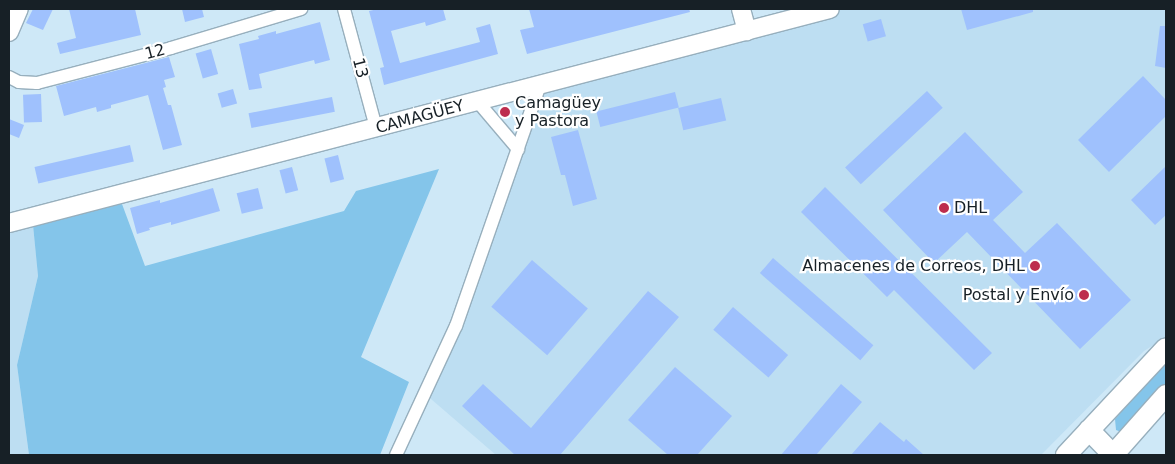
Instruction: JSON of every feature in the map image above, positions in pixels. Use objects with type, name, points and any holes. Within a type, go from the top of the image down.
[{"type":"main road","points":[[9,32],[19,9]]},
{"type":"main road","points":[[741,9],[747,31]]},
{"type":"main road","name":"CAMAGÜEY","points":[[9,223],[830,9]]},
{"type":"main road","points":[[1066,455],[1166,348]]},
{"type":"main road","points":[[1089,430],[1113,455],[1166,395]]},
{"type":"street","name":"12","points":[[9,77],[20,82],[37,82],[171,48],[301,9]]},
{"type":"street","name":"13","points":[[344,9],[376,128]]},
{"type":"street","points":[[396,455],[456,326],[540,85]]},
{"type":"street","points":[[478,102],[518,149]]},
{"type":"shaded area","points":[[830,9],[1166,9],[1166,337],[1144,351],[1041,455],[496,455],[424,393],[540,85]]},
{"type":"shaded area","points":[[439,169],[361,357],[409,382],[380,455],[29,455],[17,365],[38,276],[33,225],[122,204],[145,266],[344,211],[356,191]]},
{"type":"shaded area","points":[[33,225],[38,276],[17,365],[29,455],[9,455],[9,231]]},
{"type":"shaded area","points":[[1166,361],[1166,385],[1121,432],[1116,430],[1115,419]]},
{"type":"building","points":[[33,9],[53,9],[43,30],[26,23]]},
{"type":"building","points":[[69,9],[135,9],[141,35],[60,54],[57,43],[76,38]]},
{"type":"building","points":[[182,9],[202,9],[204,17],[185,22]]},
{"type":"building","points":[[378,9],[443,9],[446,20],[426,26],[425,22],[391,31],[400,63],[480,42],[476,28],[490,24],[498,54],[384,85],[380,68],[384,67],[369,11]]},
{"type":"building","points":[[529,9],[689,9],[690,12],[527,54],[520,30],[534,27]]},
{"type":"building","points":[[961,9],[1033,9],[1033,12],[967,30]]},
{"type":"building","points":[[881,19],[886,36],[868,42],[863,24]]},
{"type":"building","points":[[320,22],[330,60],[315,64],[314,60],[259,74],[262,88],[249,90],[239,44],[259,39],[258,36],[276,31],[276,34]]},
{"type":"building","points":[[1160,26],[1166,26],[1166,68],[1155,66]]},
{"type":"building","points":[[211,49],[218,74],[203,78],[196,53]]},
{"type":"building","points":[[169,57],[175,77],[164,80],[166,87],[163,88],[168,105],[171,105],[182,145],[163,150],[148,95],[111,105],[111,108],[97,112],[96,107],[64,116],[56,86]]},
{"type":"building","points":[[1143,76],[1166,100],[1166,116],[1109,172],[1078,140]]},
{"type":"building","points":[[233,89],[237,103],[222,108],[218,93]]},
{"type":"building","points":[[927,91],[943,108],[861,184],[845,167]]},
{"type":"building","points":[[675,92],[679,108],[600,127],[596,112]]},
{"type":"building","points":[[41,94],[42,122],[24,123],[23,95]]},
{"type":"building","points":[[332,97],[335,112],[251,128],[249,113]]},
{"type":"building","points":[[721,98],[726,120],[683,130],[678,108]]},
{"type":"building","points":[[9,119],[24,125],[19,138],[9,134]]},
{"type":"building","points":[[578,130],[597,199],[573,206],[565,175],[561,175],[551,137]]},
{"type":"building","points":[[965,132],[1023,192],[993,220],[1025,253],[1057,223],[1131,300],[1080,349],[967,232],[934,263],[883,210]]},
{"type":"building","points":[[130,145],[134,162],[38,184],[35,167]]},
{"type":"building","points":[[338,155],[344,179],[330,183],[324,158]]},
{"type":"building","points":[[1166,166],[1166,215],[1155,225],[1131,200]]},
{"type":"building","points":[[292,167],[298,190],[286,194],[279,170]]},
{"type":"building","points":[[825,187],[992,353],[974,370],[894,290],[887,297],[801,212]]},
{"type":"building","points":[[213,188],[220,211],[171,225],[171,222],[149,228],[150,230],[137,234],[130,208],[160,200],[160,203]]},
{"type":"building","points":[[258,188],[263,208],[242,214],[237,193]]},
{"type":"building","points":[[773,258],[873,345],[860,360],[760,273]]},
{"type":"building","points":[[532,260],[588,309],[547,355],[491,307]]},
{"type":"building","points":[[648,291],[679,317],[560,455],[515,455],[462,406],[483,384],[531,428]]},
{"type":"building","points":[[733,307],[788,355],[768,378],[713,330]]},
{"type":"building","points":[[675,367],[732,416],[697,455],[668,455],[628,420]]},
{"type":"building","points":[[841,384],[862,402],[816,455],[781,455]]},
{"type":"building","points":[[880,422],[904,442],[906,439],[924,455],[851,455]]},
{"type":"place","name":"Camagüey y Pastora","points":[[505,112]]},
{"type":"place","name":"DHL","points":[[944,208]]},
{"type":"place","name":"Almacenes de Correos, DHL","points":[[1035,266]]},
{"type":"place","name":"Postal y Envío","points":[[1084,295]]}]
